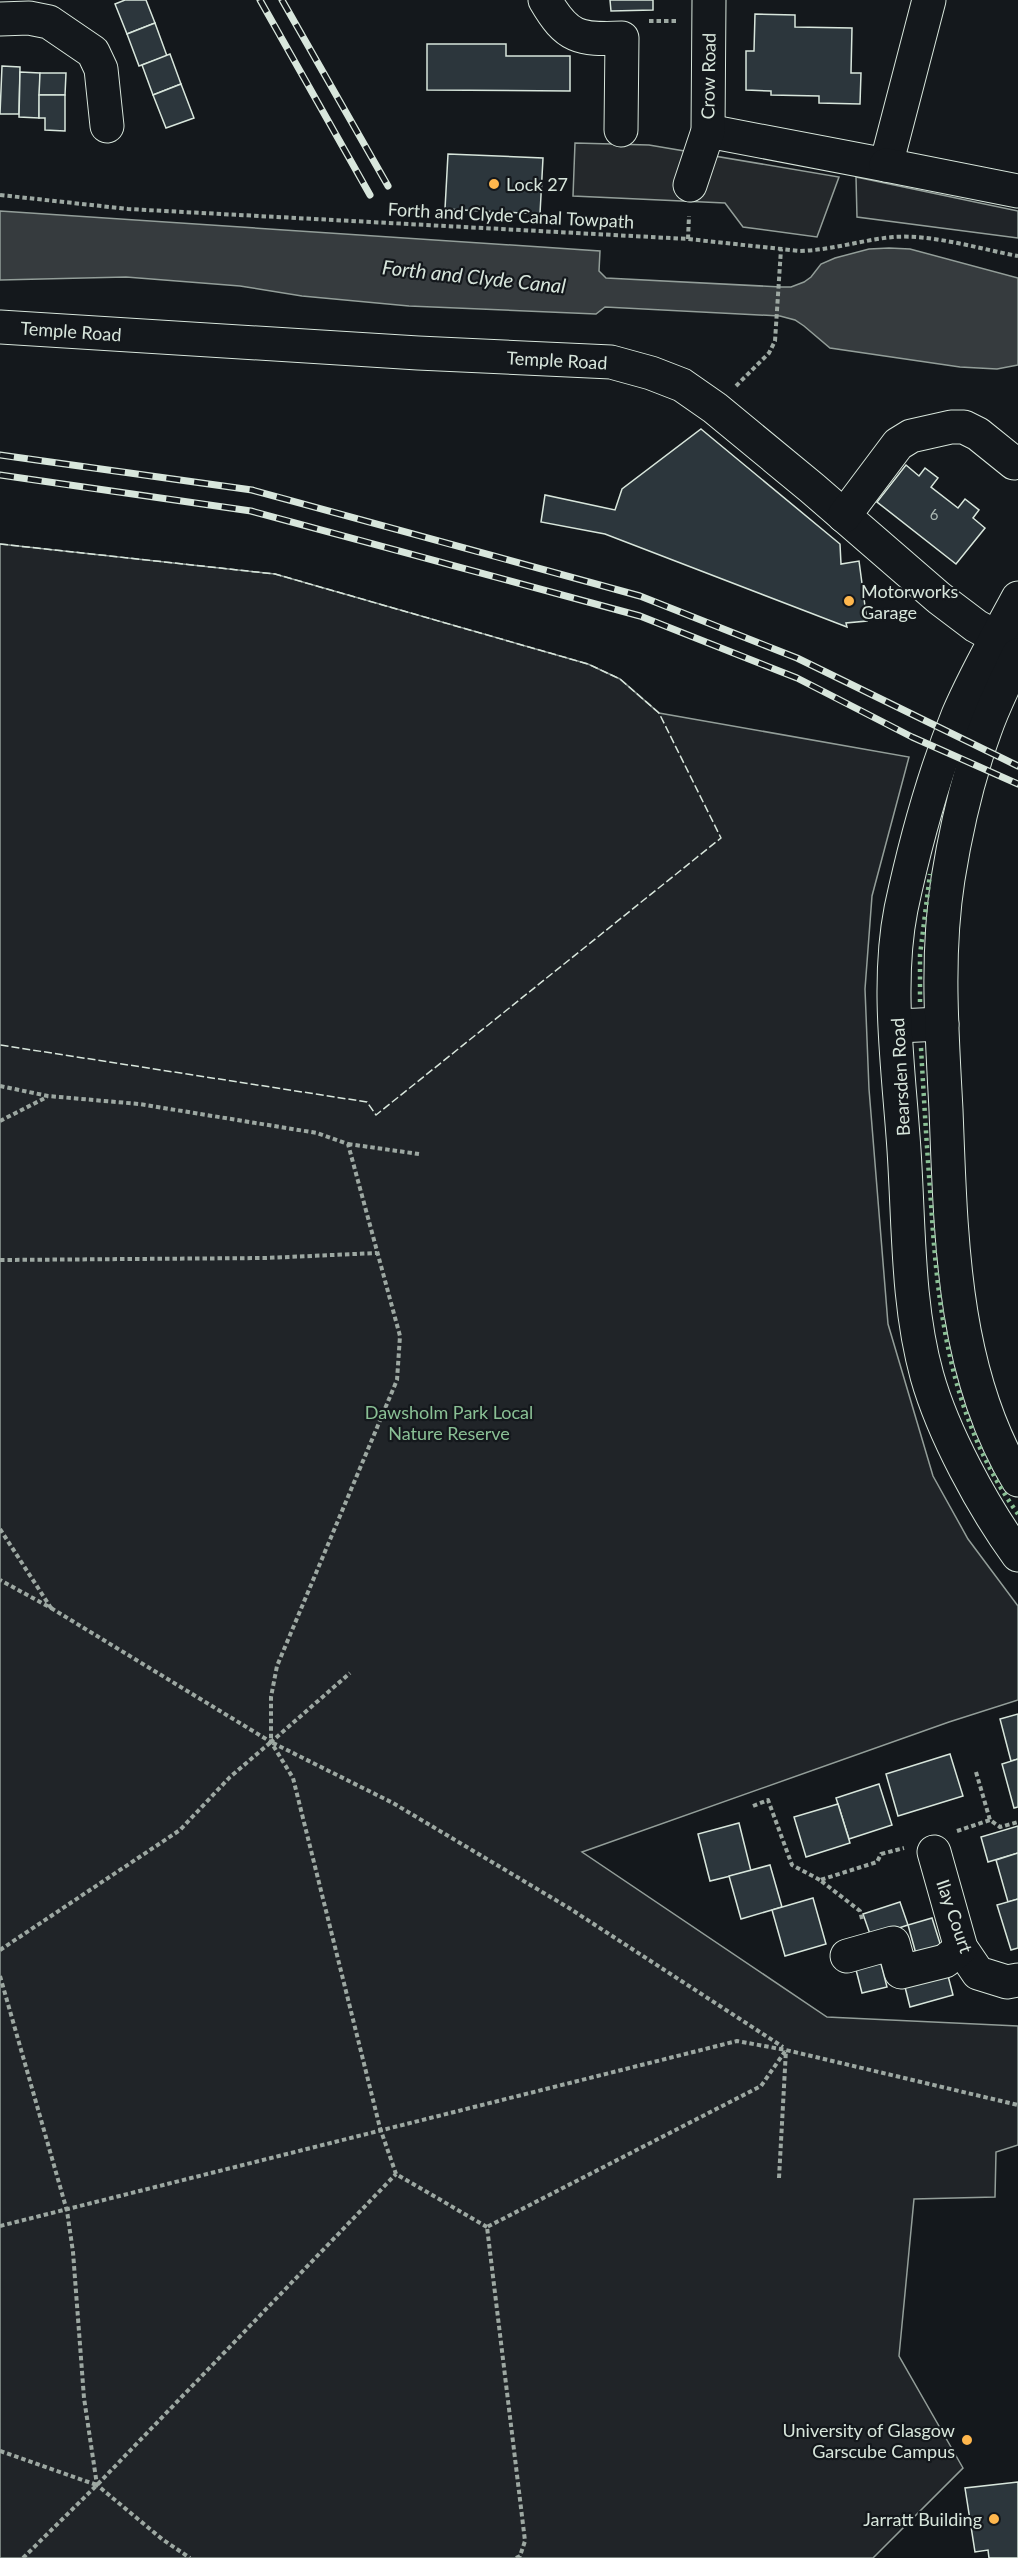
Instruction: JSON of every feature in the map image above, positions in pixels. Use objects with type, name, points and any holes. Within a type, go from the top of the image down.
[{"type":"main road","points":[[886,165],[929,0]]},
{"type":"main road","points":[[547,3],[571,34],[595,39],[621,38],[621,130]]},
{"type":"main road","name":"Crow Road","points":[[690,185],[708,131],[709,11]]},
{"type":"main road","points":[[17,12],[49,22],[93,52],[101,69],[107,126]]},
{"type":"main road","points":[[708,131],[1018,191]]},
{"type":"main road","name":"Temple Road","points":[[0,327],[418,353],[611,362],[651,373],[682,385],[715,408],[939,598],[976,626],[1011,647]]},
{"type":"main road","points":[[844,516],[898,444],[911,436],[951,427],[964,427],[978,434],[1014,463]]},
{"type":"main road","name":"Bearsden Road","points":[[1018,598],[1011,647],[974,766],[948,878],[940,945],[951,1218],[959,1304],[969,1358],[1010,1448],[1018,1480]]},
{"type":"main road","name":"Bearsden Road","points":[[1011,647],[959,713],[942,759],[920,832],[901,911],[895,958],[913,1286],[918,1330],[927,1376],[945,1425],[990,1514],[1018,1555]]},
{"type":"main road","points":[[897,1026],[942,1024]]},
{"type":"main road","name":"Ilay Court","points":[[932,1843],[961,1948],[978,1973],[1007,1982],[1018,1980]]},
{"type":"main road","points":[[847,1956],[893,1943],[901,1972],[945,1961],[961,1948]]},
{"type":"path","points":[[621,38],[638,21],[709,11]]},
{"type":"path","name":"Forth and Clyde Canal Towpath","points":[[0,195],[128,209],[664,238],[781,249],[817,250],[894,237],[918,238],[1018,256]]},
{"type":"path","points":[[715,408],[770,353],[775,341],[781,249]]},
{"type":"path","points":[[0,1086],[48,1096],[139,1104],[317,1133],[348,1144],[419,1154]]},
{"type":"path","points":[[0,1121],[48,1096]]},
{"type":"path","points":[[348,1144],[362,1188],[400,1336],[397,1380],[277,1666],[271,1697],[271,1742],[293,1778],[380,2128],[396,2174],[487,2227]]},
{"type":"path","points":[[0,1260],[266,1258],[377,1252]]},
{"type":"path","points":[[0,1529],[51,1608]]},
{"type":"path","points":[[0,1580],[51,1608],[271,1742],[393,1803],[559,1902],[786,2049]]},
{"type":"path","points":[[0,1950],[180,1830],[230,1777],[350,1672]]},
{"type":"path","points":[[976,1772],[990,1820],[1000,1827],[1018,1822]]},
{"type":"path","points":[[753,1806],[768,1800],[792,1865],[820,1880],[860,1911]]},
{"type":"path","points":[[820,1880],[877,1862],[881,1854],[932,1843],[990,1820]]},
{"type":"path","points":[[0,1976],[67,2211],[73,2252],[84,2398],[97,2485]]},
{"type":"path","points":[[0,2226],[67,2211],[380,2128],[737,2041],[786,2049],[1018,2105]]},
{"type":"path","points":[[779,2178],[786,2049]]},
{"type":"path","points":[[487,2227],[761,2086],[786,2049]]},
{"type":"path","points":[[23,2558],[97,2485],[396,2174]]},
{"type":"path","points":[[487,2227],[525,2541],[520,2556],[516,2558]]},
{"type":"path","points":[[0,2451],[97,2485],[162,2539],[190,2558]]},
{"type":"green space","points":[[856,177],[1018,211],[1018,238],[857,217]]},
{"type":"green space","name":"Dawsholm Park Local Nature Reserve","points":[[0,544],[275,574],[588,664],[620,679],[659,713],[909,757],[872,896],[865,989],[869,1089],[888,1324],[933,1476],[968,1539],[1018,1606],[1018,1700],[949,1722],[582,1852],[827,2017],[1018,2026],[1018,2145],[996,2152],[995,2197],[914,2199],[899,2356],[963,2468],[873,2558],[0,2558]]},
{"type":"shaded area","points":[[575,143],[649,145],[839,177],[817,237],[743,227],[725,203],[573,196]]},
{"type":"water","name":"Forth and Clyde Canal","points":[[0,211],[600,251],[599,271],[606,278],[781,287],[791,287],[804,282],[821,264],[835,258],[869,249],[910,249],[1018,278],[1018,365],[997,369],[960,367],[830,348],[795,320],[780,316],[605,307],[596,314],[409,306],[302,296],[240,286],[126,277],[0,280]]},
{"type":"building","points":[[125,0],[146,0],[155,23],[127,34],[115,4]]},
{"type":"building","points":[[610,0],[653,0],[653,10],[611,11]]},
{"type":"building","points":[[755,14],[795,15],[795,27],[852,28],[851,73],[861,73],[860,104],[819,103],[819,96],[771,95],[771,91],[746,90],[746,51],[754,51]]},
{"type":"building","points":[[155,23],[167,56],[139,66],[127,34]]},
{"type":"building","points":[[427,44],[506,44],[506,56],[570,56],[570,91],[427,90]]},
{"type":"building","points":[[170,54],[181,84],[153,95],[142,65]]},
{"type":"building","points":[[2,66],[20,67],[19,114],[0,114]]},
{"type":"building","points":[[20,72],[40,73],[39,118],[19,117]]},
{"type":"building","points":[[40,73],[66,73],[65,95],[39,95]]},
{"type":"building","points":[[181,84],[194,118],[166,128],[153,95]]},
{"type":"building","points":[[39,95],[65,95],[65,131],[45,130],[45,118],[39,118]]},
{"type":"building","name":"Lock 27","points":[[448,154],[543,158],[540,214],[445,209]]},
{"type":"building","points":[[701,429],[840,544],[841,564],[859,561],[867,621],[846,623],[847,627],[605,534],[541,522],[545,495],[615,510],[622,489]]},
{"type":"building","points":[[906,465],[919,476],[925,468],[938,478],[931,487],[958,508],[965,499],[979,510],[973,518],[985,528],[956,564],[877,502]]},
{"type":"building","points":[[1018,1714],[1018,1759],[1011,1761],[1000,1719]]},
{"type":"building","points":[[950,1754],[963,1796],[898,1816],[886,1774]]},
{"type":"building","points":[[1018,1759],[1018,1807],[1014,1808],[1002,1764]]},
{"type":"building","points":[[879,1784],[892,1825],[849,1839],[836,1798]]},
{"type":"building","points":[[838,1804],[850,1843],[806,1857],[794,1817]]},
{"type":"building","points":[[739,1823],[751,1871],[710,1881],[698,1834]]},
{"type":"building","points":[[1018,1826],[1018,1853],[988,1862],[981,1837]]},
{"type":"building","points":[[1018,1853],[1018,1899],[1008,1902],[996,1860]]},
{"type":"building","points":[[770,1865],[782,1907],[741,1919],[729,1876]]},
{"type":"building","points":[[813,1898],[826,1944],[785,1956],[772,1910]]},
{"type":"building","points":[[1018,1899],[1018,1948],[1011,1950],[997,1905]]},
{"type":"building","points":[[900,1902],[908,1925],[871,1937],[863,1914]]},
{"type":"building","points":[[932,1918],[943,1953],[918,1961],[908,1925]]},
{"type":"building","points":[[879,1956],[887,1987],[862,1993],[854,1962]]},
{"type":"building","points":[[946,1968],[953,1995],[910,2007],[903,1979]]},
{"type":"building","name":"Jarratt Building","points":[[1018,2482],[1018,2558],[989,2558],[988,2550],[975,2552],[965,2488]]},
{"type":"railway","points":[[260,0],[370,195]]},
{"type":"railway","points":[[282,0],[388,186]]},
{"type":"railway","points":[[0,455],[252,490],[640,596],[797,658],[1018,766]]},
{"type":"railway","points":[[0,475],[251,511],[640,616],[797,678],[912,737],[1018,784]]},
{"type":"hedge","points":[[920,1002],[920,955],[930,874]]},
{"type":"hedge","points":[[921,1048],[938,1286],[952,1365],[977,1442],[995,1478],[1018,1514]]},
{"type":"fence","points":[[0,544],[275,574],[588,664],[620,679],[659,713],[721,838],[376,1115],[367,1102],[0,1045]]},
{"type":"place","name":"Lock 27","points":[[494,184]]},
{"type":"place","name":"Motorworks Garage","points":[[849,601]]},
{"type":"place","name":"University of Glasgow Garscube Campus","points":[[967,2440]]},
{"type":"place","name":"Jarratt Building","points":[[994,2519]]}]
